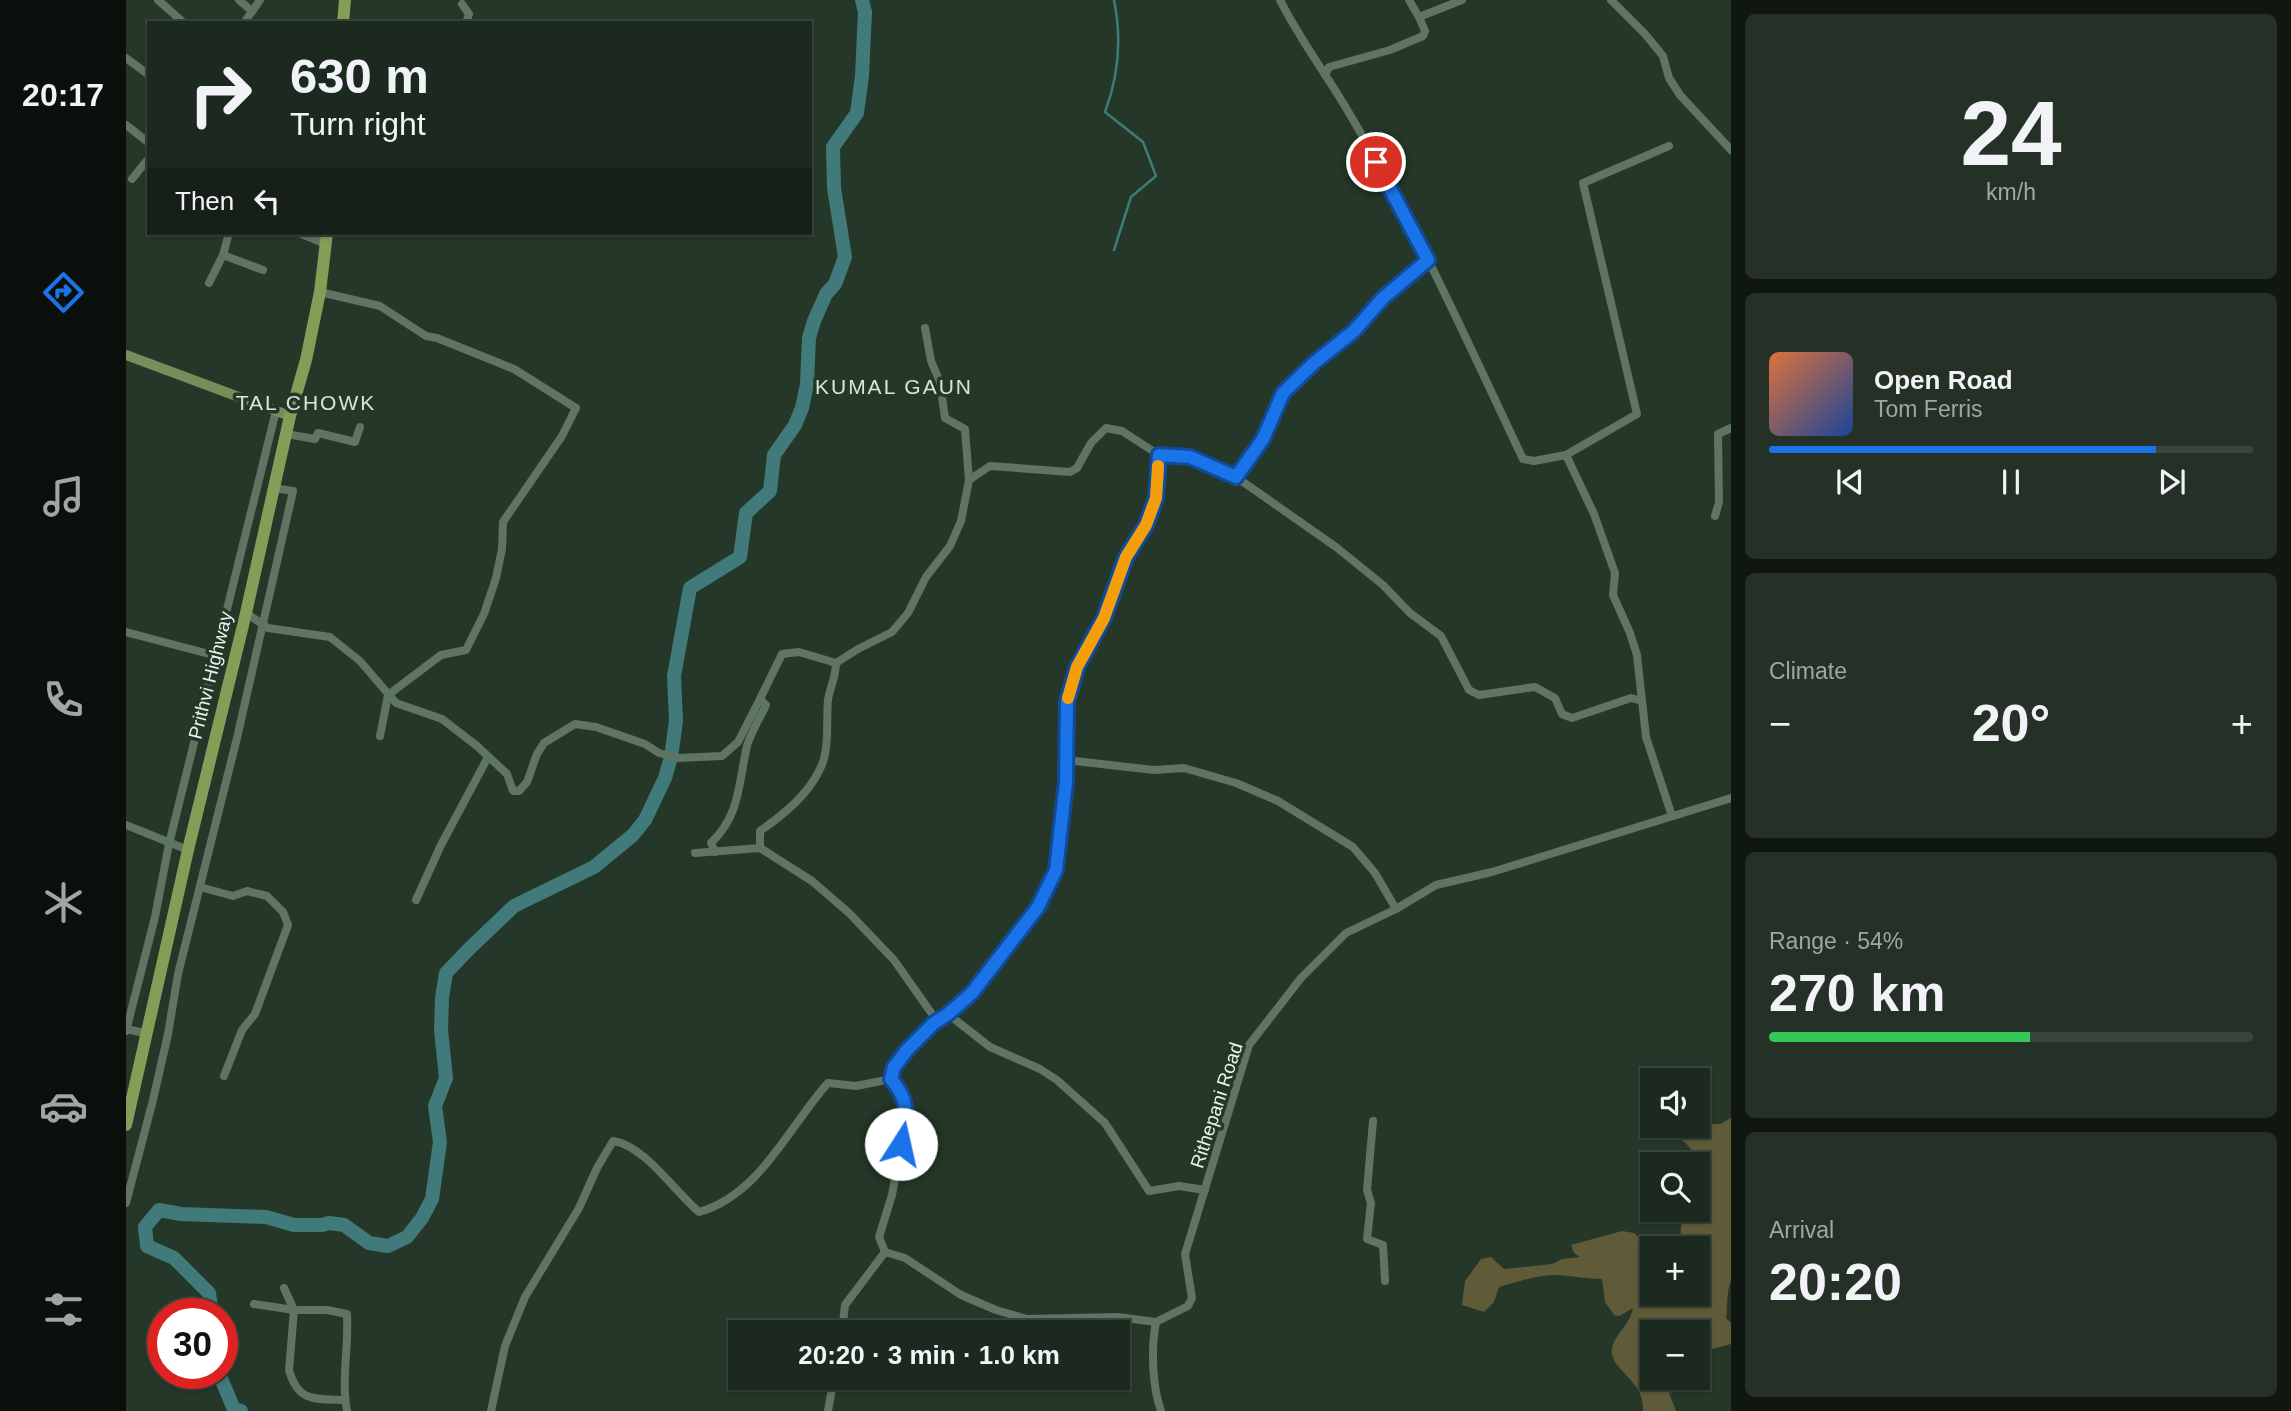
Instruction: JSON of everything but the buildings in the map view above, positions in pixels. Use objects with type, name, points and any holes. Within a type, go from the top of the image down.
[{"type":"highway","points":[[343,21],[345,0]]},
{"type":"highway","name":"Prithvi Highway","points":[[126,1125],[290,416],[306,360],[320,292],[326,238]]},
{"type":"main road","points":[[126,355],[290,416]]},
{"type":"street","points":[[158,0],[182,21]]},
{"type":"street","points":[[239,0],[252,10]]},
{"type":"street","points":[[245,21],[260,0]]},
{"type":"street","points":[[1280,0],[1296,31],[1349,113],[1428,260],[1523,459],[1534,461],[1566,455],[1637,414],[1583,183],[1669,146]]},
{"type":"street","points":[[1325,75],[1329,67],[1390,50],[1423,36],[1425,31],[1409,0]]},
{"type":"street","points":[[1419,17],[1462,0]]},
{"type":"street","points":[[1611,0],[1646,34],[1663,56],[1669,78],[1680,95],[1731,150]]},
{"type":"street","points":[[462,4],[469,14],[467,21]]},
{"type":"street","points":[[126,58],[147,74]]},
{"type":"street","points":[[126,125],[147,141]]},
{"type":"street","points":[[132,178],[147,160]]},
{"type":"street","points":[[209,283],[223,255],[228,235]]},
{"type":"street","points":[[223,255],[263,270]]},
{"type":"street","points":[[1236,477],[1263,439],[1283,393],[1314,363],[1354,331],[1383,298],[1428,260]]},
{"type":"street","points":[[320,292],[380,306],[426,336],[514,369],[576,408],[562,436],[503,522],[502,549],[496,578],[484,614],[466,650],[441,655],[388,695],[380,736]]},
{"type":"street","points":[[246,613],[263,624],[299,634],[330,637],[360,661],[396,703],[442,719],[488,757],[507,774],[513,791],[519,791],[527,782],[544,743],[575,724],[596,727],[678,758],[722,757],[738,742],[782,654],[799,652],[836,663],[892,632],[908,613],[926,577],[950,546],[961,521],[969,480],[965,429],[945,418],[940,382],[931,361],[925,328]]},
{"type":"street","points":[[148,1034],[126,1030],[129,1004],[155,917],[169,844],[276,411]]},
{"type":"street","points":[[286,434],[315,439],[318,432],[355,442],[360,427]]},
{"type":"street","points":[[969,480],[990,466],[1070,472],[1077,468],[1091,443],[1105,428],[1122,431],[1159,455],[1190,457],[1236,477],[1336,547],[1383,585],[1410,613],[1441,636],[1469,690],[1479,695],[1535,687],[1555,698],[1562,714],[1572,718],[1632,698],[1642,701]]},
{"type":"street","points":[[1715,516],[1719,502],[1717,434],[1731,428]]},
{"type":"street","points":[[891,1079],[894,1067],[907,1050],[972,993],[1038,907],[1056,870],[1066,782],[1067,702],[1077,667],[1104,618],[1126,557],[1146,525],[1156,498],[1159,455]]},
{"type":"street","points":[[1566,455],[1594,514],[1615,573],[1613,595],[1637,655],[1646,737],[1672,816]]},
{"type":"street","points":[[126,1203],[153,1100],[178,974],[293,491],[274,488]]},
{"type":"street","points":[[126,632],[217,656]]},
{"type":"street","points":[[760,848],[761,831],[786,813],[821,768],[826,743],[830,689],[836,677],[836,663]]},
{"type":"street","points":[[716,852],[711,844],[725,829],[735,810],[748,743],[766,705],[760,699]]},
{"type":"street","points":[[416,900],[441,845],[488,757]]},
{"type":"street","points":[[1066,760],[1154,770],[1184,768],[1236,783],[1278,801],[1353,847],[1375,873],[1396,909]]},
{"type":"street","name":"Rithepani Road","points":[[1156,1322],[1188,1306],[1192,1298],[1185,1254],[1249,1045],[1301,978],[1346,933],[1396,909],[1436,885],[1492,872],[1731,798]]},
{"type":"street","points":[[126,824],[188,850]]},
{"type":"street","points":[[695,853],[760,848],[812,881],[849,913],[894,960],[937,1021]]},
{"type":"street","points":[[200,887],[233,896],[247,891],[267,896],[283,912],[288,925],[255,1014],[242,1030],[223,1076]]},
{"type":"street","points":[[948,1014],[990,1047],[1057,1080],[1105,1123],[1149,1191],[1179,1186],[1205,1191]]},
{"type":"street","points":[[885,1252],[879,1237],[892,1195],[907,1111],[902,1091],[891,1079]]},
{"type":"street","points":[[491,1411],[505,1346],[525,1297],[579,1208],[613,1141],[627,1143],[656,1168],[698,1212],[715,1207],[744,1186],[768,1161],[811,1101],[828,1083],[856,1086],[891,1079]]},
{"type":"street","points":[[1373,1121],[1367,1190],[1371,1203],[1367,1239],[1383,1245],[1385,1281]]},
{"type":"street","points":[[885,1252],[905,1258],[961,1295],[996,1310],[1027,1319],[1118,1318],[1156,1322],[1152,1341],[1156,1399],[1161,1411]]},
{"type":"street","points":[[843,1320],[845,1305],[885,1252]]},
{"type":"street","points":[[285,1288],[294,1310],[289,1370],[291,1380],[301,1395],[315,1399],[345,1400]]},
{"type":"street","points":[[254,1304],[347,1314],[345,1400],[348,1411]]},
{"type":"street","points":[[828,1411],[832,1390]]},
{"type":"shaded area","points":[[1731,1118],[1731,1281],[1726,1318],[1731,1323],[1731,1344],[1710,1350],[1710,1320],[1640,1320],[1640,1390],[1682,1390],[1669,1393],[1676,1411],[1643,1411],[1638,1391],[1615,1363],[1612,1348],[1633,1308],[1619,1316],[1614,1315],[1605,1302],[1602,1279],[1558,1275],[1536,1277],[1499,1287],[1494,1302],[1484,1312],[1462,1305],[1465,1281],[1481,1259],[1491,1257],[1504,1269],[1552,1264],[1562,1259],[1580,1257],[1574,1253],[1571,1245],[1622,1231],[1634,1233],[1640,1238],[1640,1306],[1710,1306],[1710,1236],[1681,1236],[1682,1222],[1710,1222],[1710,1152],[1692,1152],[1687,1144],[1678,1138],[1710,1138],[1710,1124],[1720,1124]]},
{"type":"waterway","points":[[210,1298],[209,1293],[174,1258],[147,1246],[145,1227],[159,1210],[181,1214],[266,1217],[294,1225],[344,1225],[369,1243],[388,1246],[407,1237],[432,1199],[440,1142],[435,1106],[446,1078],[441,1030],[446,973],[514,906],[594,867],[633,835],[645,820],[665,778],[671,757],[676,721],[674,676],[690,588],[740,557],[746,513],[770,491],[774,455],[795,425],[802,408],[807,384],[809,338],[814,321],[826,294],[835,284],[845,257],[834,188],[833,147],[857,113],[865,12],[862,0]]},
{"type":"waterway","points":[[1114,0],[1118,57],[1105,112],[1143,142],[1156,176],[1131,197],[1114,250]]},
{"type":"waterway","points":[[225,1389],[234,1409],[241,1411]]},
{"type":"slow traffic","points":[[1068,698],[1077,667],[1104,618],[1126,557],[1146,525],[1156,498],[1158,466]]},
{"type":"district","name":"KUMAL GAUN","points":[[894,387]]},
{"type":"district","name":"TAL CHOWK","points":[[306,403]]},
{"type":"route","points":[[901,1144],[907,1111],[902,1091],[891,1079],[894,1067],[934,1023],[972,993],[1038,907],[1056,870],[1066,782],[1067,702],[1077,667],[1104,618],[1126,557],[1146,525],[1156,498],[1159,455],[1190,457],[1236,477],[1263,439],[1283,393],[1314,363],[1354,331],[1383,298],[1428,260],[1376,162]]}]
